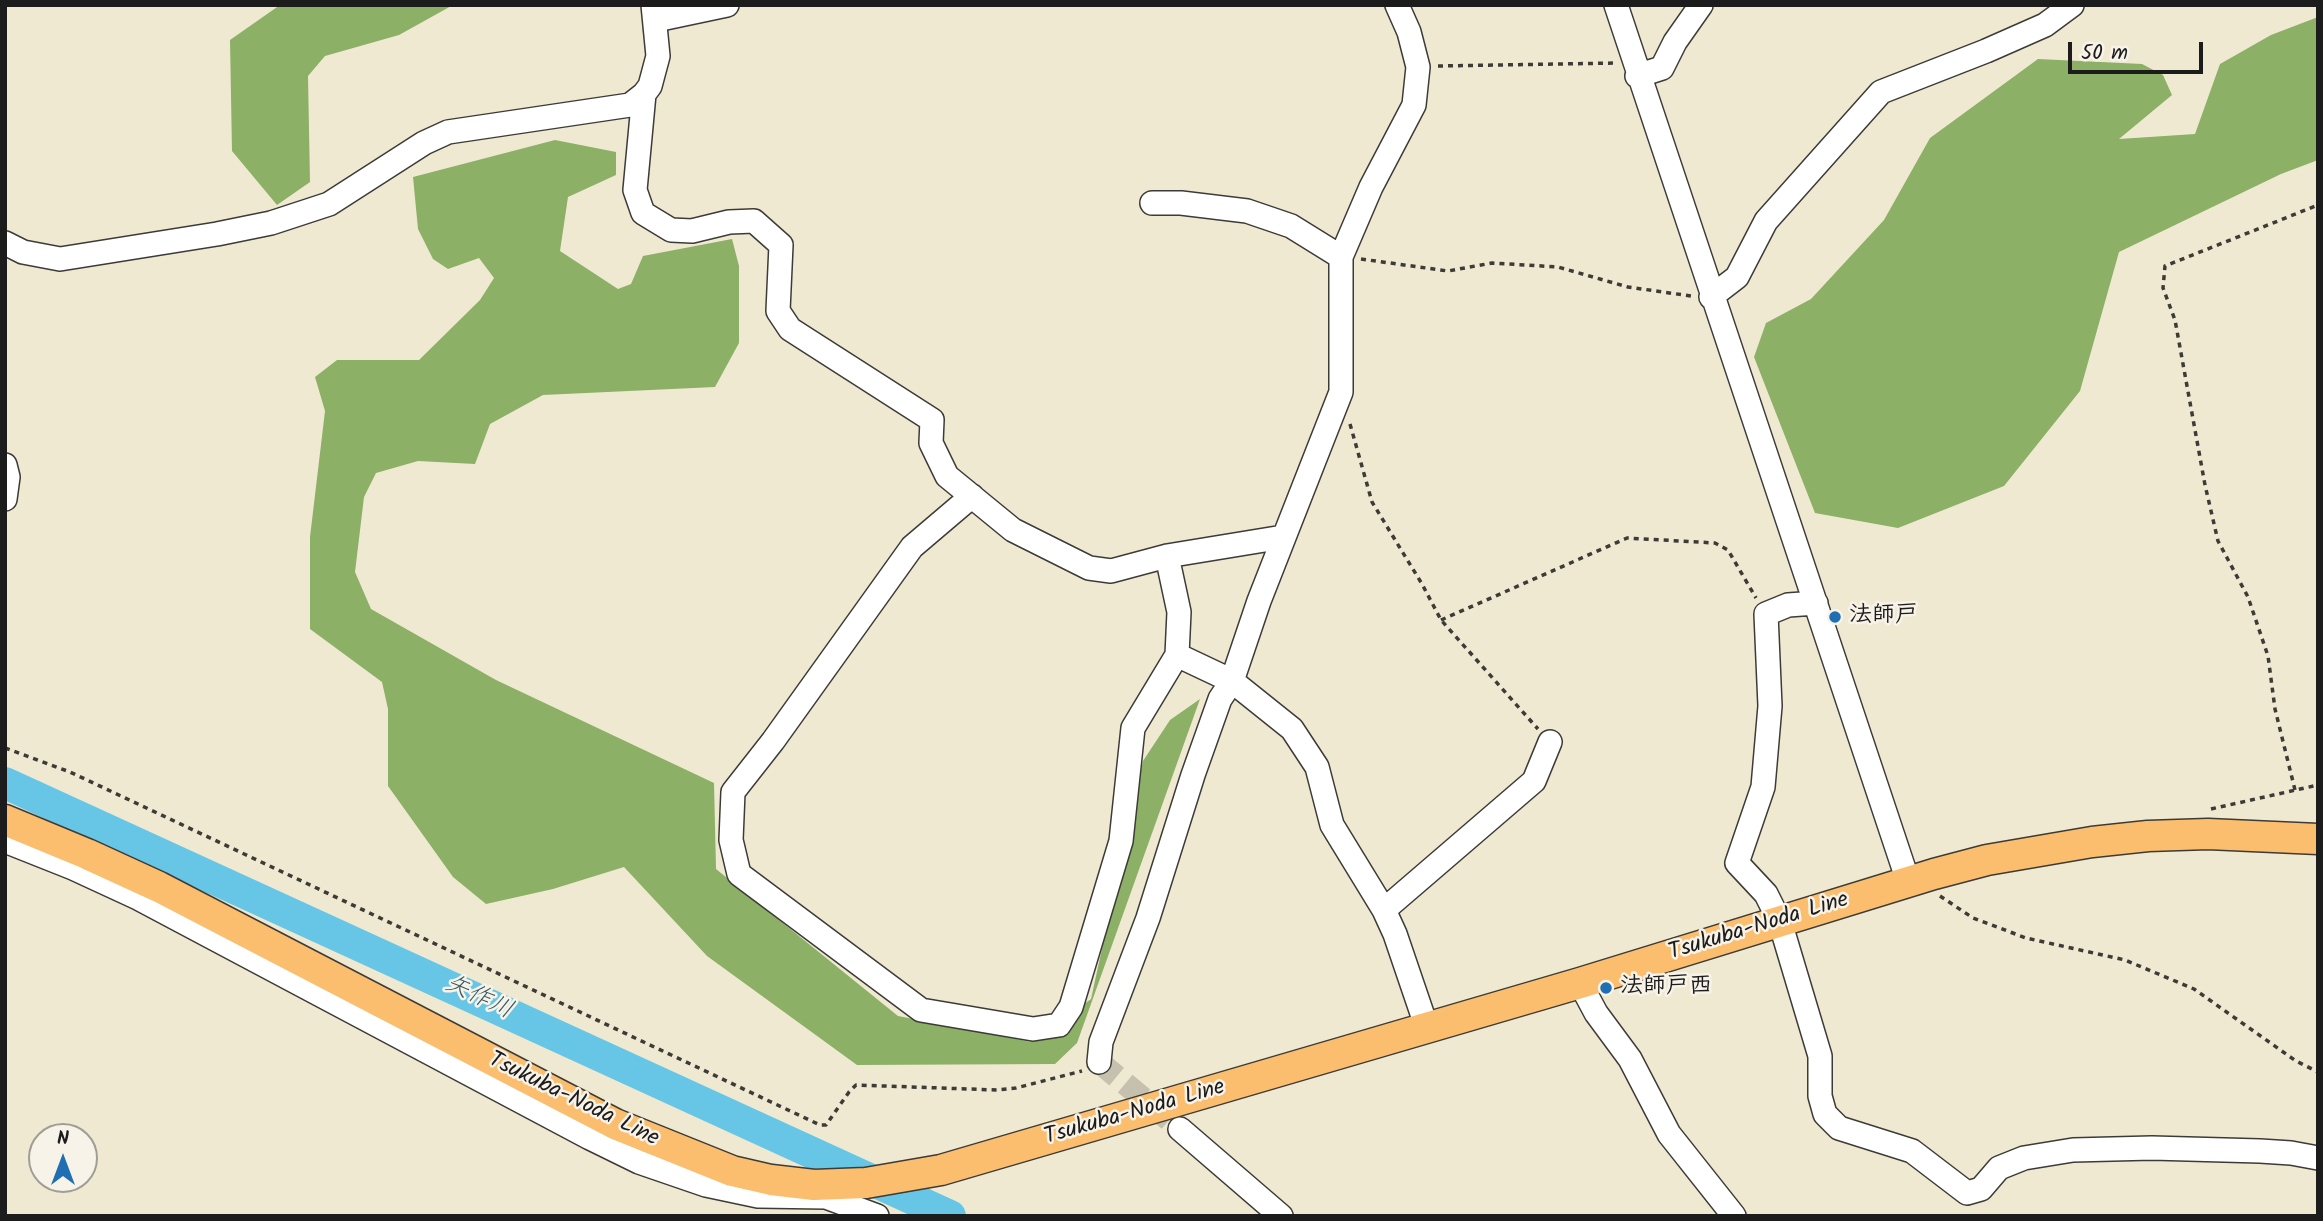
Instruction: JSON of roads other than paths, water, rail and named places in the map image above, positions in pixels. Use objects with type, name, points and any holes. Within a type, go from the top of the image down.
[{"type":"main road","name":"Tsukuba-Noda Line","points":[[5,820],[159,887],[615,1124],[732,1171],[821,1189],[942,1170],[1580,983],[1921,877],[2032,851],[2148,836],[2208,834],[2318,839]]},
{"type":"street","points":[[5,243],[23,252],[60,259],[217,234],[271,222],[329,204],[424,143],[448,132],[631,104],[650,86],[658,55],[654,13],[727,5]]},
{"type":"street","points":[[1099,1062],[1101,1042],[1148,918],[1220,699],[1232,681],[1283,537],[1341,392],[1341,257],[1371,187],[1414,105],[1418,67],[1409,32],[1397,5]]},
{"type":"street","points":[[1616,5],[1711,297],[1816,603],[1921,877]]},
{"type":"street","points":[[1635,69],[1662,68],[1675,42],[1701,5]]},
{"type":"street","points":[[1711,297],[1737,278],[1766,221],[1881,92],[2045,25],[2072,5]]},
{"type":"street","points":[[644,94],[635,190],[643,213],[671,230],[692,231],[729,222],[754,221],[781,245],[778,311],[790,330],[932,419],[931,443],[947,476],[1013,530],[1090,568],[1111,571],[1167,556],[1283,537]]},
{"type":"street","points":[[1152,203],[1181,203],[1247,211],[1291,226],[1341,257]]},
{"type":"street","points":[[5,465],[8,477],[5,499]]},
{"type":"street","points":[[972,496],[912,547],[773,741],[733,792],[731,840],[739,874],[921,1010],[1033,1029],[1059,1025],[1071,1007],[1121,841],[1133,728],[1177,655],[1179,612],[1167,556]]},
{"type":"street","points":[[1816,603],[1788,605],[1766,614],[1770,706],[1763,787],[1737,863],[1766,894],[1780,922],[1820,1056],[1820,1096],[1825,1114],[1839,1128],[1912,1151],[1967,1193],[1981,1189],[1999,1168],[2024,1158],[2073,1150],[2152,1148],[2260,1151],[2318,1158]]},
{"type":"street","points":[[1177,655],[1232,681],[1292,729],[1317,767],[1332,825],[1384,910],[1395,934],[1427,1028]]},
{"type":"street","points":[[1384,910],[1534,781],[1550,743]]},
{"type":"street","points":[[5,841],[138,898],[639,1162],[706,1185],[758,1196],[821,1189],[826,1197],[877,1216]]},
{"type":"street","points":[[1580,983],[1596,1013],[1630,1059],[1669,1133],[1734,1216]]},
{"type":"street","points":[[1180,1129],[1281,1216]]},
{"type":"waterway","name":"矢作川","points":[[5,783],[950,1216]]},
{"type":"tunnel","points":[[1099,1062],[1180,1129]]},
{"type":"place","name":"法師戸","points":[[1835,617]]},
{"type":"place","name":"法師戸西","points":[[1606,988]]}]
